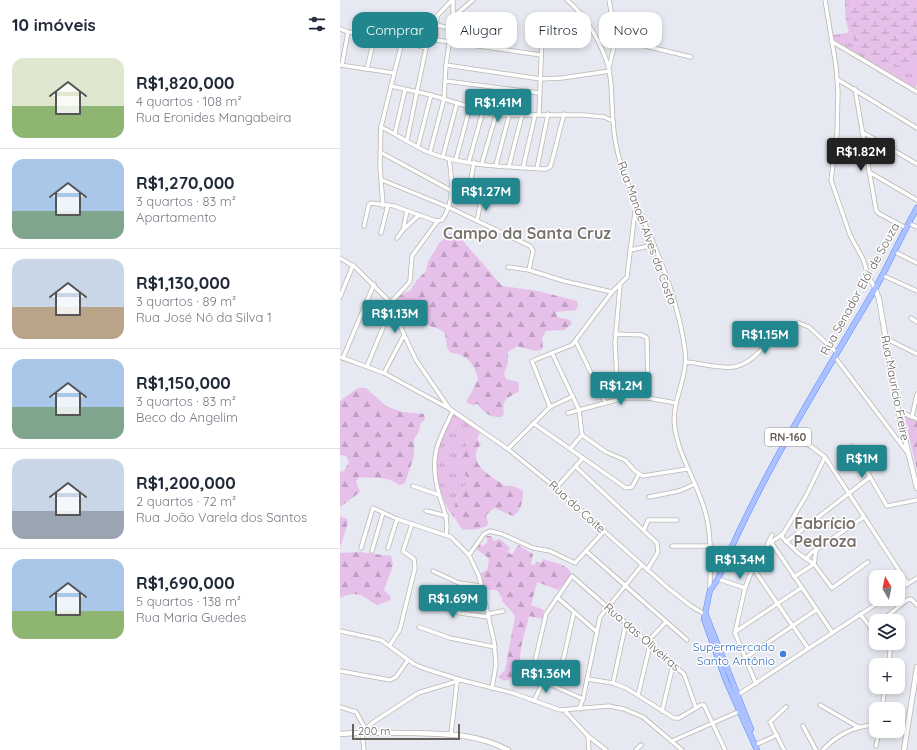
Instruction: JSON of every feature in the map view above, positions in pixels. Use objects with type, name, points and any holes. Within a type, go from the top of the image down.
[{"type":"main road","name":"Rua Senador Elói de Souza","points":[[760,750],[756,746],[704,620],[710,590],[718,579],[757,493],[875,288],[917,208]]},
{"type":"street","points":[[453,0],[453,12]]},
{"type":"street","points":[[438,15],[453,0]]},
{"type":"street","points":[[459,12],[473,0]]},
{"type":"street","name":"Rua Manoel Alves da Costa","points":[[567,0],[582,13],[588,22],[609,69],[613,121],[620,161],[670,286],[684,341],[686,362],[676,403],[674,418],[675,430],[688,469],[706,514],[709,546],[710,590]]},
{"type":"street","points":[[610,0],[612,12]]},
{"type":"street","points":[[824,0],[837,79],[837,134],[831,180],[850,236],[863,258],[869,278],[875,288]]},
{"type":"street","points":[[340,29],[352,32]]},
{"type":"street","points":[[348,32],[341,65],[394,73]]},
{"type":"street","points":[[831,41],[917,92]]},
{"type":"street","points":[[367,69],[372,48]]},
{"type":"street","points":[[384,206],[380,152],[381,127],[400,48]]},
{"type":"street","points":[[406,140],[418,93],[426,48]]},
{"type":"street","points":[[430,152],[444,98],[448,48]]},
{"type":"street","points":[[495,48],[541,55]]},
{"type":"street","points":[[523,168],[537,114],[541,79],[541,48]]},
{"type":"street","points":[[446,65],[541,79],[562,78],[609,69],[614,48]]},
{"type":"street","points":[[654,48],[691,57]]},
{"type":"street","points":[[837,79],[917,128]]},
{"type":"street","points":[[446,81],[540,93]]},
{"type":"street","points":[[391,86],[444,98],[496,115],[564,114],[596,116],[613,121]]},
{"type":"street","points":[[855,89],[877,212],[907,226],[917,227]]},
{"type":"street","points":[[395,133],[405,90]]},
{"type":"street","points":[[418,146],[431,95]]},
{"type":"street","points":[[443,156],[457,103]]},
{"type":"street","points":[[456,159],[470,107]]},
{"type":"street","points":[[469,190],[471,161],[483,111]]},
{"type":"street","points":[[537,168],[548,114]]},
{"type":"street","points":[[381,127],[430,152],[449,158],[523,168],[549,168],[564,114]]},
{"type":"street","points":[[482,163],[496,115]]},
{"type":"street","points":[[509,166],[522,115]]},
{"type":"street","points":[[496,165],[509,116]]},
{"type":"street","points":[[862,132],[917,164]]},
{"type":"street","points":[[380,152],[452,191]]},
{"type":"street","points":[[367,366],[391,305],[408,286],[410,281],[412,256],[437,222],[443,219],[448,207],[452,191],[449,158]]},
{"type":"street","points":[[869,172],[917,200]]},
{"type":"street","points":[[382,180],[477,220],[532,248],[533,253],[530,270]]},
{"type":"street","points":[[477,220],[481,200]]},
{"type":"street","points":[[364,226],[369,203],[407,211],[437,222]]},
{"type":"street","points":[[381,233],[388,206]]},
{"type":"street","points":[[550,407],[532,361],[569,347],[576,342],[612,292],[620,285],[628,273],[635,212],[638,208]]},
{"type":"street","points":[[403,230],[407,211]]},
{"type":"street","points":[[397,238],[419,215]]},
{"type":"street","points":[[630,250],[654,244]]},
{"type":"street","points":[[894,252],[917,263]]},
{"type":"street","points":[[340,258],[353,265],[374,284],[391,305],[416,360],[451,410]]},
{"type":"street","points":[[340,297],[353,265]]},
{"type":"street","points":[[508,267],[530,270],[564,281],[612,292]]},
{"type":"street","points":[[882,275],[917,291]]},
{"type":"street","points":[[374,284],[342,358],[367,366],[384,374],[451,410]]},
{"type":"street","points":[[618,398],[615,334],[620,285]]},
{"type":"street","name":"Rua Maurício Freire","points":[[875,288],[879,299],[884,337],[898,411],[917,488]]},
{"type":"street","points":[[910,318],[917,322]]},
{"type":"street","points":[[686,362],[727,368],[742,365],[779,332],[799,323],[809,327],[836,355],[907,452]]},
{"type":"street","points":[[384,374],[404,334]]},
{"type":"street","points":[[615,334],[642,335],[647,338],[648,398]]},
{"type":"street","points":[[884,337],[917,354]]},
{"type":"street","points":[[576,342],[605,402]]},
{"type":"street","points":[[552,353],[579,410],[582,435],[570,449]]},
{"type":"street","points":[[912,417],[917,394]]},
{"type":"street","points":[[508,449],[550,407],[573,396]]},
{"type":"street","points":[[568,414],[618,398],[648,398],[676,403]]},
{"type":"street","points":[[446,536],[448,525],[447,516],[439,495],[435,473],[435,452],[439,438],[451,410]]},
{"type":"street","name":"Rua do Coite","points":[[451,410],[508,449],[556,488],[647,570],[699,612],[706,615]]},
{"type":"street","points":[[898,411],[917,419]]},
{"type":"street","points":[[533,423],[626,488],[632,487],[639,474]]},
{"type":"street","points":[[790,434],[812,447],[825,457],[908,584]]},
{"type":"street","points":[[582,435],[606,452],[625,460],[639,474],[646,477],[688,469]]},
{"type":"street","points":[[852,446],[886,504],[889,506],[917,500]]},
{"type":"street","points":[[769,543],[781,536],[806,496],[825,457]]},
{"type":"street","points":[[556,488],[583,458]]},
{"type":"street","points":[[576,467],[657,543],[658,548],[656,556],[647,570]]},
{"type":"street","points":[[786,542],[870,477]]},
{"type":"street","points":[[649,497],[679,491],[695,484]]},
{"type":"street","points":[[413,486],[439,495]]},
{"type":"street","points":[[361,548],[373,508],[397,519],[457,541],[469,555],[476,568],[488,615],[495,647],[495,675],[492,688]]},
{"type":"street","points":[[426,511],[447,516]]},
{"type":"street","points":[[372,551],[383,512]]},
{"type":"street","points":[[806,559],[816,550],[864,517]]},
{"type":"street","points":[[388,548],[397,519]]},
{"type":"street","points":[[644,530],[648,520],[677,520]]},
{"type":"street","points":[[390,645],[400,629],[415,568],[414,559],[403,551],[412,524]]},
{"type":"street","points":[[469,555],[484,534],[490,532],[502,534],[533,548],[550,551],[575,563],[604,531]]},
{"type":"street","points":[[756,684],[735,632],[745,588],[753,568],[769,543],[772,535]]},
{"type":"street","points":[[781,536],[806,559],[814,564],[832,588],[868,562]]},
{"type":"street","points":[[769,543],[832,632]]},
{"type":"street","points":[[672,546],[709,546]]},
{"type":"street","points":[[794,578],[814,564],[816,550]]},
{"type":"street","points":[[586,551],[687,640]]},
{"type":"street","points":[[579,709],[583,699],[600,617],[642,565]]},
{"type":"street","points":[[753,568],[808,648]]},
{"type":"street","points":[[433,571],[459,583],[472,586],[481,586]]},
{"type":"street","name":"Rua das Oliveiras","points":[[557,597],[572,576],[686,676],[696,708]]},
{"type":"street","points":[[905,586],[917,578]]},
{"type":"street","points":[[718,579],[745,588]]},
{"type":"street","points":[[735,632],[801,588]]},
{"type":"street","points":[[583,699],[543,682],[533,677],[532,674],[546,614],[557,597],[596,632]]},
{"type":"street","points":[[890,614],[907,600],[911,599],[917,605]]},
{"type":"street","points":[[423,600],[460,613],[488,615],[502,611]]},
{"type":"street","points":[[735,696],[756,684],[873,606]]},
{"type":"street","points":[[745,658],[816,610]]},
{"type":"street","points":[[557,687],[574,612]]},
{"type":"street","points":[[860,614],[869,627]]},
{"type":"street","points":[[638,695],[649,644],[666,622]]},
{"type":"street","points":[[613,684],[626,623]]},
{"type":"street","points":[[419,627],[450,638],[495,647]]},
{"type":"street","points":[[340,631],[374,638],[390,645],[408,660],[424,668],[459,681],[492,688],[565,711],[609,706],[624,709],[643,718],[682,750]]},
{"type":"street","points":[[340,671],[390,680],[396,677],[408,660]]},
{"type":"street","points":[[662,711],[673,665]]},
{"type":"street","points":[[904,750],[917,667]]},
{"type":"street","points":[[587,679],[626,688],[662,711],[676,718],[702,704],[705,705],[726,750]]},
{"type":"street","points":[[364,731],[372,723],[418,693],[459,681]]},
{"type":"street","points":[[451,734],[459,681]]},
{"type":"street","points":[[534,701],[543,682]]},
{"type":"street","points":[[820,705],[858,727]]},
{"type":"street","points":[[340,707],[356,712],[364,731],[364,750]]},
{"type":"street","points":[[784,750],[770,720],[786,707]]},
{"type":"street","points":[[672,741],[742,710]]},
{"type":"street","points":[[565,711],[588,736],[606,750]]},
{"type":"street","points":[[372,723],[376,732]]},
{"type":"street","points":[[803,726],[816,750]]},
{"type":"street","points":[[823,750],[837,738],[858,727],[869,726]]},
{"type":"street","points":[[340,734],[364,731],[451,734],[478,738],[508,750]]},
{"type":"street","points":[[756,746],[776,734]]},
{"type":"street","points":[[588,736],[590,749]]},
{"type":"street","points":[[876,746],[878,738]]},
{"type":"street","points":[[590,749],[597,742]]},
{"type":"street","points":[[636,750],[641,745]]},
{"type":"green space","points":[[845,0],[917,0],[917,60],[906,64],[894,65],[886,64],[869,56],[856,43],[848,28]]},
{"type":"green space","points":[[849,30],[851,36],[903,65],[917,60],[917,84],[915,88],[834,40],[833,35],[847,33]]},
{"type":"green space","points":[[450,233],[458,235],[502,286],[538,291],[577,301],[578,306],[576,310],[556,312],[557,317],[570,320],[572,324],[564,330],[546,331],[542,338],[543,349],[535,351],[517,346],[508,352],[508,362],[504,374],[506,379],[518,382],[519,391],[507,399],[503,409],[504,414],[501,417],[493,417],[482,410],[478,404],[472,405],[466,402],[478,380],[475,369],[462,355],[451,353],[447,348],[445,333],[439,329],[424,324],[415,310],[410,309],[399,311],[394,298],[411,290],[417,280],[426,271],[428,262],[440,242]]},
{"type":"green space","points":[[358,388],[366,388],[386,406],[402,412],[424,414],[425,419],[421,423],[418,433],[414,439],[414,456],[405,483],[400,485],[386,479],[358,478],[356,482],[360,492],[340,507],[340,472],[344,471],[349,462],[346,456],[340,455],[340,401]]},
{"type":"green space","points":[[453,414],[477,430],[458,458],[468,481],[456,499],[456,520],[442,496],[437,467],[439,445]]},
{"type":"green space","points":[[904,415],[917,421],[917,470]]},
{"type":"green space","points":[[477,430],[480,432],[477,439],[481,444],[477,449],[476,458],[481,468],[505,486],[519,488],[523,491],[523,498],[520,509],[513,516],[494,508],[486,515],[488,523],[487,526],[477,529],[463,530],[455,517],[454,511],[457,499],[468,481],[458,458]]},
{"type":"green space","points":[[340,516],[347,519],[348,522],[340,548]]},
{"type":"green space","points":[[486,536],[491,536],[494,541],[500,539],[510,548],[508,552],[512,555],[518,545],[533,554],[531,564],[535,565],[536,561],[542,563],[543,559],[560,564],[568,568],[570,571],[571,575],[558,590],[537,582],[531,605],[544,610],[542,619],[529,616],[520,657],[522,669],[531,678],[529,681],[519,677],[504,681],[498,677],[505,670],[515,617],[502,601],[502,598],[497,590],[490,590],[482,585],[481,573],[487,570],[489,560],[476,549],[479,543],[483,546],[488,542]]},
{"type":"green space","points":[[360,552],[391,556],[393,565],[384,590],[390,596],[391,600],[377,605],[357,594],[347,595],[340,598],[340,553]]},
{"type":"place","name":"Supermercado Santo Antônio","points":[[783,654]]},
{"type":"district","name":"Campo da Santa Cruz","points":[[527,233]]},
{"type":"district","name":"Fabrício Pedroza","points":[[825,532]]}]
